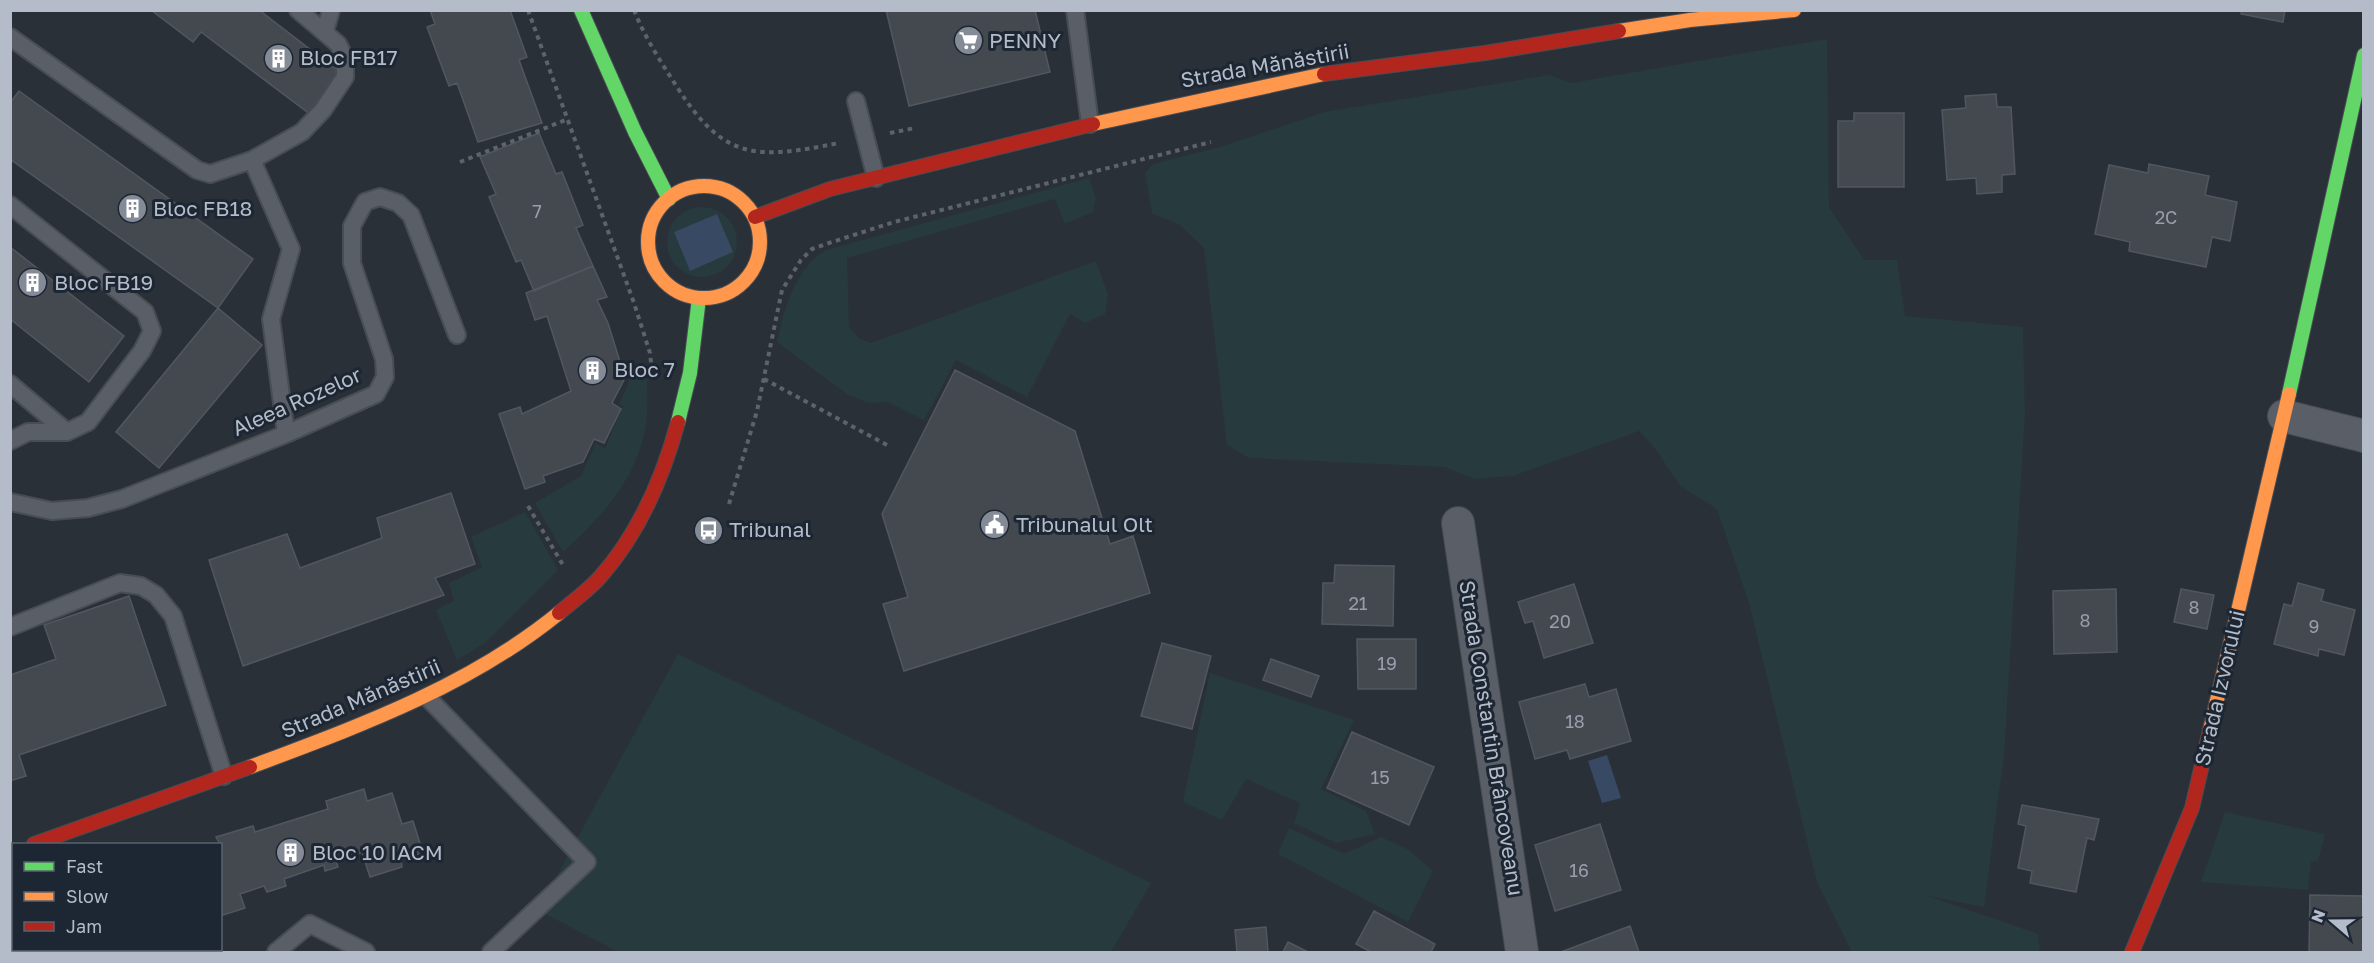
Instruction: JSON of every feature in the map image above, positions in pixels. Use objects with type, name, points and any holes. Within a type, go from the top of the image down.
[{"type":"street","points":[[581,10],[635,132],[669,199]]},
{"type":"street","name":"Strada Mănăstirii","points":[[755,217],[830,189],[1090,124],[1310,76],[1485,53],[1690,15],[1794,10]]},
{"type":"street","name":"Strada Izvorului","points":[[2132,952],[2192,808],[2284,416],[2364,55]]},
{"type":"street","points":[[700,186],[717,187],[739,198],[755,217],[760,234],[760,251],[750,274],[732,292],[716,298],[699,298],[683,294],[669,286],[658,274],[651,259],[648,242],[651,226],[658,211],[669,199],[684,190],[700,186]]},
{"type":"street","name":"Strada Mănăstirii","points":[[37,843],[384,717],[462,680],[541,630],[603,574],[639,520],[667,466],[685,406],[694,354],[699,298]]},
{"type":"street","points":[[2284,416],[2364,436]]},
{"type":"street","name":"Strada Constantin Brâncoveanu","points":[[1458,523],[1522,952]]},
{"type":"lane","points":[[10,59],[16,41],[197,170],[210,174],[252,160],[302,132],[323,110],[345,77],[345,58],[338,44],[326,31],[298,10]]},
{"type":"lane","points":[[326,31],[331,10]]},
{"type":"lane","points":[[1075,10],[1090,124]]},
{"type":"lane","points":[[855,101],[876,178]]},
{"type":"lane","points":[[252,160],[291,249],[271,320],[286,434]]},
{"type":"lane","name":"Aleea Rozelor","points":[[10,502],[52,511],[88,508],[122,500],[286,434],[376,394],[385,378],[384,359],[352,263],[352,226],[365,202],[380,197],[398,203],[411,215],[457,335]]},
{"type":"lane","points":[[10,205],[145,312],[152,331],[142,351],[88,422],[67,432],[28,432],[10,441]]},
{"type":"lane","points":[[10,384],[67,432]]},
{"type":"lane","points":[[10,627],[120,583],[141,586],[156,595],[173,616],[224,776]]},
{"type":"lane","points":[[427,697],[587,862],[491,952]]},
{"type":"lane","points":[[276,952],[310,924],[366,952]]},
{"type":"path","points":[[528,10],[650,353],[653,383]]},
{"type":"path","points":[[634,10],[658,58],[688,105]]},
{"type":"path","points":[[460,162],[568,119]]},
{"type":"path","points":[[729,504],[740,474],[764,379],[782,290],[791,273],[812,249],[894,222],[1210,142]]},
{"type":"path","points":[[764,379],[887,445]]},
{"type":"path","points":[[528,506],[567,571]]},
{"type":"green space","points":[[1827,39],[1829,207],[1864,260],[1897,260],[1905,316],[2023,327],[2025,415],[2004,755],[1984,907],[1928,896],[2038,934],[2040,952],[1852,952],[1817,882],[1749,603],[1717,509],[1680,486],[1654,447],[1639,431],[1513,476],[1474,479],[1445,467],[1249,458],[1227,445],[1204,248],[1180,225],[1152,213],[1145,173],[1153,164],[1220,147],[1324,112],[1550,75],[1571,83]]},
{"type":"green space","points":[[1089,178],[1096,198],[1093,212],[1065,224],[1055,199],[847,258],[849,327],[860,339],[871,343],[1096,261],[1108,295],[1105,314],[1085,323],[1070,314],[1027,397],[956,360],[924,420],[888,402],[868,403],[847,394],[777,342],[792,290],[806,268],[826,250]]},
{"type":"green space","points":[[702,207],[715,210],[727,217],[734,229],[737,242],[734,255],[727,267],[715,274],[702,277],[689,274],[677,267],[670,255],[667,242],[670,229],[677,217],[689,210]]},
{"type":"green space","points":[[647,368],[647,415],[638,456],[606,508],[563,552],[535,503],[581,476],[596,443],[605,449],[623,406],[619,404],[629,382],[626,371]]},
{"type":"green space","points":[[525,512],[558,570],[485,643],[457,660],[436,610],[454,601],[449,583],[482,567],[471,537]]},
{"type":"green space","points":[[678,654],[1151,883],[1111,952],[618,952],[538,910]]},
{"type":"green space","points":[[1210,673],[1354,720],[1321,789],[1366,811],[1375,834],[1336,843],[1294,823],[1300,803],[1246,779],[1222,820],[1183,802]]},
{"type":"green space","points":[[2225,812],[2325,834],[2318,861],[2311,862],[2308,890],[2201,882]]},
{"type":"green space","points":[[1289,828],[1344,854],[1381,837],[1409,850],[1433,871],[1408,922],[1278,854]]},
{"type":"water","points":[[717,214],[733,252],[690,271],[674,232]]},
{"type":"water","points":[[1607,755],[1621,798],[1602,803],[1588,761]]},
{"type":"building","name":"Bloc FB17","points":[[151,10],[259,10],[342,74],[311,115],[201,32],[193,42]]},
{"type":"building","points":[[430,10],[510,10],[527,57],[519,60],[542,123],[478,142],[457,83],[449,86],[427,27],[435,24]]},
{"type":"building","name":"PENNY","points":[[886,10],[1035,10],[1050,72],[909,106]]},
{"type":"building","points":[[2242,10],[2285,10],[2283,22],[2241,14]]},
{"type":"building","name":"Bloc FB18","points":[[19,91],[253,259],[218,308],[10,159],[10,103]]},
{"type":"building","points":[[1996,94],[1997,107],[2011,107],[2015,174],[2002,175],[2002,192],[1977,194],[1976,178],[1947,180],[1942,110],[1966,108],[1965,96]]},
{"type":"building","points":[[1854,113],[1904,113],[1904,187],[1838,187],[1838,121],[1854,121]]},
{"type":"building","points":[[539,133],[556,174],[562,172],[583,225],[576,228],[593,266],[534,291],[521,260],[516,262],[489,197],[496,194],[480,157]]},
{"type":"building","points":[[2149,164],[2209,176],[2205,195],[2237,202],[2230,241],[2212,237],[2206,267],[2129,251],[2130,242],[2095,234],[2109,165],[2148,173]]},
{"type":"building","name":"Bloc FB19","points":[[10,247],[124,336],[89,382],[10,319]]},
{"type":"building","name":"Bloc 7","points":[[593,266],[607,297],[597,300],[608,323],[625,378],[612,403],[621,409],[604,443],[594,439],[583,462],[543,476],[545,482],[525,489],[499,414],[520,407],[522,414],[571,391],[547,316],[535,320],[526,293]]},
{"type":"building","points":[[218,308],[262,345],[159,468],[116,432]]},
{"type":"building","name":"Tribunalul Olt","points":[[955,370],[1075,431],[1110,544],[1133,536],[1150,593],[904,671],[883,604],[908,597],[882,514]]},
{"type":"building","points":[[451,493],[475,564],[435,578],[444,595],[243,666],[209,560],[287,534],[300,568],[382,538],[377,518]]},
{"type":"building","points":[[1335,565],[1394,566],[1393,626],[1322,624],[1323,583],[1334,583]]},
{"type":"building","points":[[2298,583],[2324,590],[2321,601],[2355,610],[2344,655],[2319,649],[2318,656],[2274,644],[2284,604],[2292,606]]},
{"type":"building","points":[[1574,584],[1593,643],[1544,658],[1533,621],[1525,623],[1518,602]]},
{"type":"building","points":[[2116,589],[2117,652],[2054,654],[2053,591]]},
{"type":"building","points":[[2181,589],[2214,595],[2207,629],[2174,622]]},
{"type":"building","points":[[129,596],[166,705],[19,755],[26,776],[10,781],[10,675],[56,659],[44,625]]},
{"type":"building","points":[[1357,639],[1416,639],[1416,689],[1358,689]]},
{"type":"building","points":[[1162,643],[1211,656],[1192,729],[1141,716]]},
{"type":"building","points":[[1271,659],[1319,676],[1311,697],[1263,680]]},
{"type":"building","points":[[1585,684],[1589,697],[1616,689],[1631,741],[1570,759],[1567,750],[1535,759],[1519,702]]},
{"type":"building","points":[[1352,732],[1434,767],[1409,825],[1327,788]]},
{"type":"building","name":"Bloc 10 IACM","points":[[364,789],[367,801],[392,793],[402,824],[413,821],[423,853],[401,860],[402,867],[370,877],[362,852],[336,861],[338,867],[325,871],[324,865],[284,879],[286,886],[267,892],[264,886],[240,894],[245,908],[222,915],[222,843],[219,843],[216,837],[253,826],[255,832],[328,809],[326,801]]},
{"type":"building","points":[[2022,805],[2099,819],[2094,840],[2087,838],[2076,892],[2030,883],[2032,871],[2018,868],[2026,826],[2018,824]]},
{"type":"building","points":[[1600,824],[1621,890],[1555,911],[1535,845]]},
{"type":"building","points":[[2310,895],[2364,896],[2364,952],[2309,952]]},
{"type":"building","points":[[12,898],[12,951],[47,952],[10,952],[10,899]]},
{"type":"building","points":[[1374,911],[1435,944],[1431,952],[1371,952],[1356,944]]},
{"type":"building","points":[[1630,926],[1639,952],[1561,952]]},
{"type":"building","points":[[1266,927],[1268,952],[1237,952],[1235,930]]},
{"type":"building","points":[[1288,942],[1308,952],[1283,952]]},
{"type":"traffic: fast","points":[[581,10],[635,132],[669,199]]},
{"type":"traffic: fast","points":[[2289,394],[2364,55]]},
{"type":"traffic: fast","points":[[678,422],[690,373],[699,298]]},
{"type":"traffic: slow","points":[[1619,31],[1690,20],[1794,10]]},
{"type":"traffic: slow","points":[[1093,124],[1324,74]]},
{"type":"traffic: slow","points":[[704,186],[725,190],[744,202],[756,221],[760,242],[756,263],[744,282],[725,294],[704,298],[683,294],[664,282],[652,263],[648,242],[652,221],[664,202],[683,190],[704,186]]},
{"type":"traffic: slow","points":[[2210,730],[2289,394]]},
{"type":"traffic: slow","points":[[250,767],[372,720],[450,683],[488,663],[559,613]]},
{"type":"traffic: jam","points":[[1324,74],[1485,53],[1619,31]]},
{"type":"traffic: jam","points":[[755,217],[830,189],[1093,124]]},
{"type":"traffic: jam","points":[[559,613],[596,581],[627,542],[657,484],[678,422]]},
{"type":"traffic: jam","points":[[2132,952],[2192,808],[2210,730]]},
{"type":"traffic: jam","points":[[37,843],[250,767]]},
{"type":"place","name":"PENNY","points":[[968,41]]},
{"type":"place","name":"Bloc FB17","points":[[279,58]]},
{"type":"place","name":"Bloc FB18","points":[[132,209]]},
{"type":"place","name":"Bloc FB19","points":[[33,283]]},
{"type":"place","name":"Bloc 7","points":[[593,370]]},
{"type":"place","name":"Tribunalul Olt","points":[[995,525]]},
{"type":"place","name":"Tribunal","points":[[708,530]]},
{"type":"place","name":"Bloc 10 IACM","points":[[291,853]]}]
